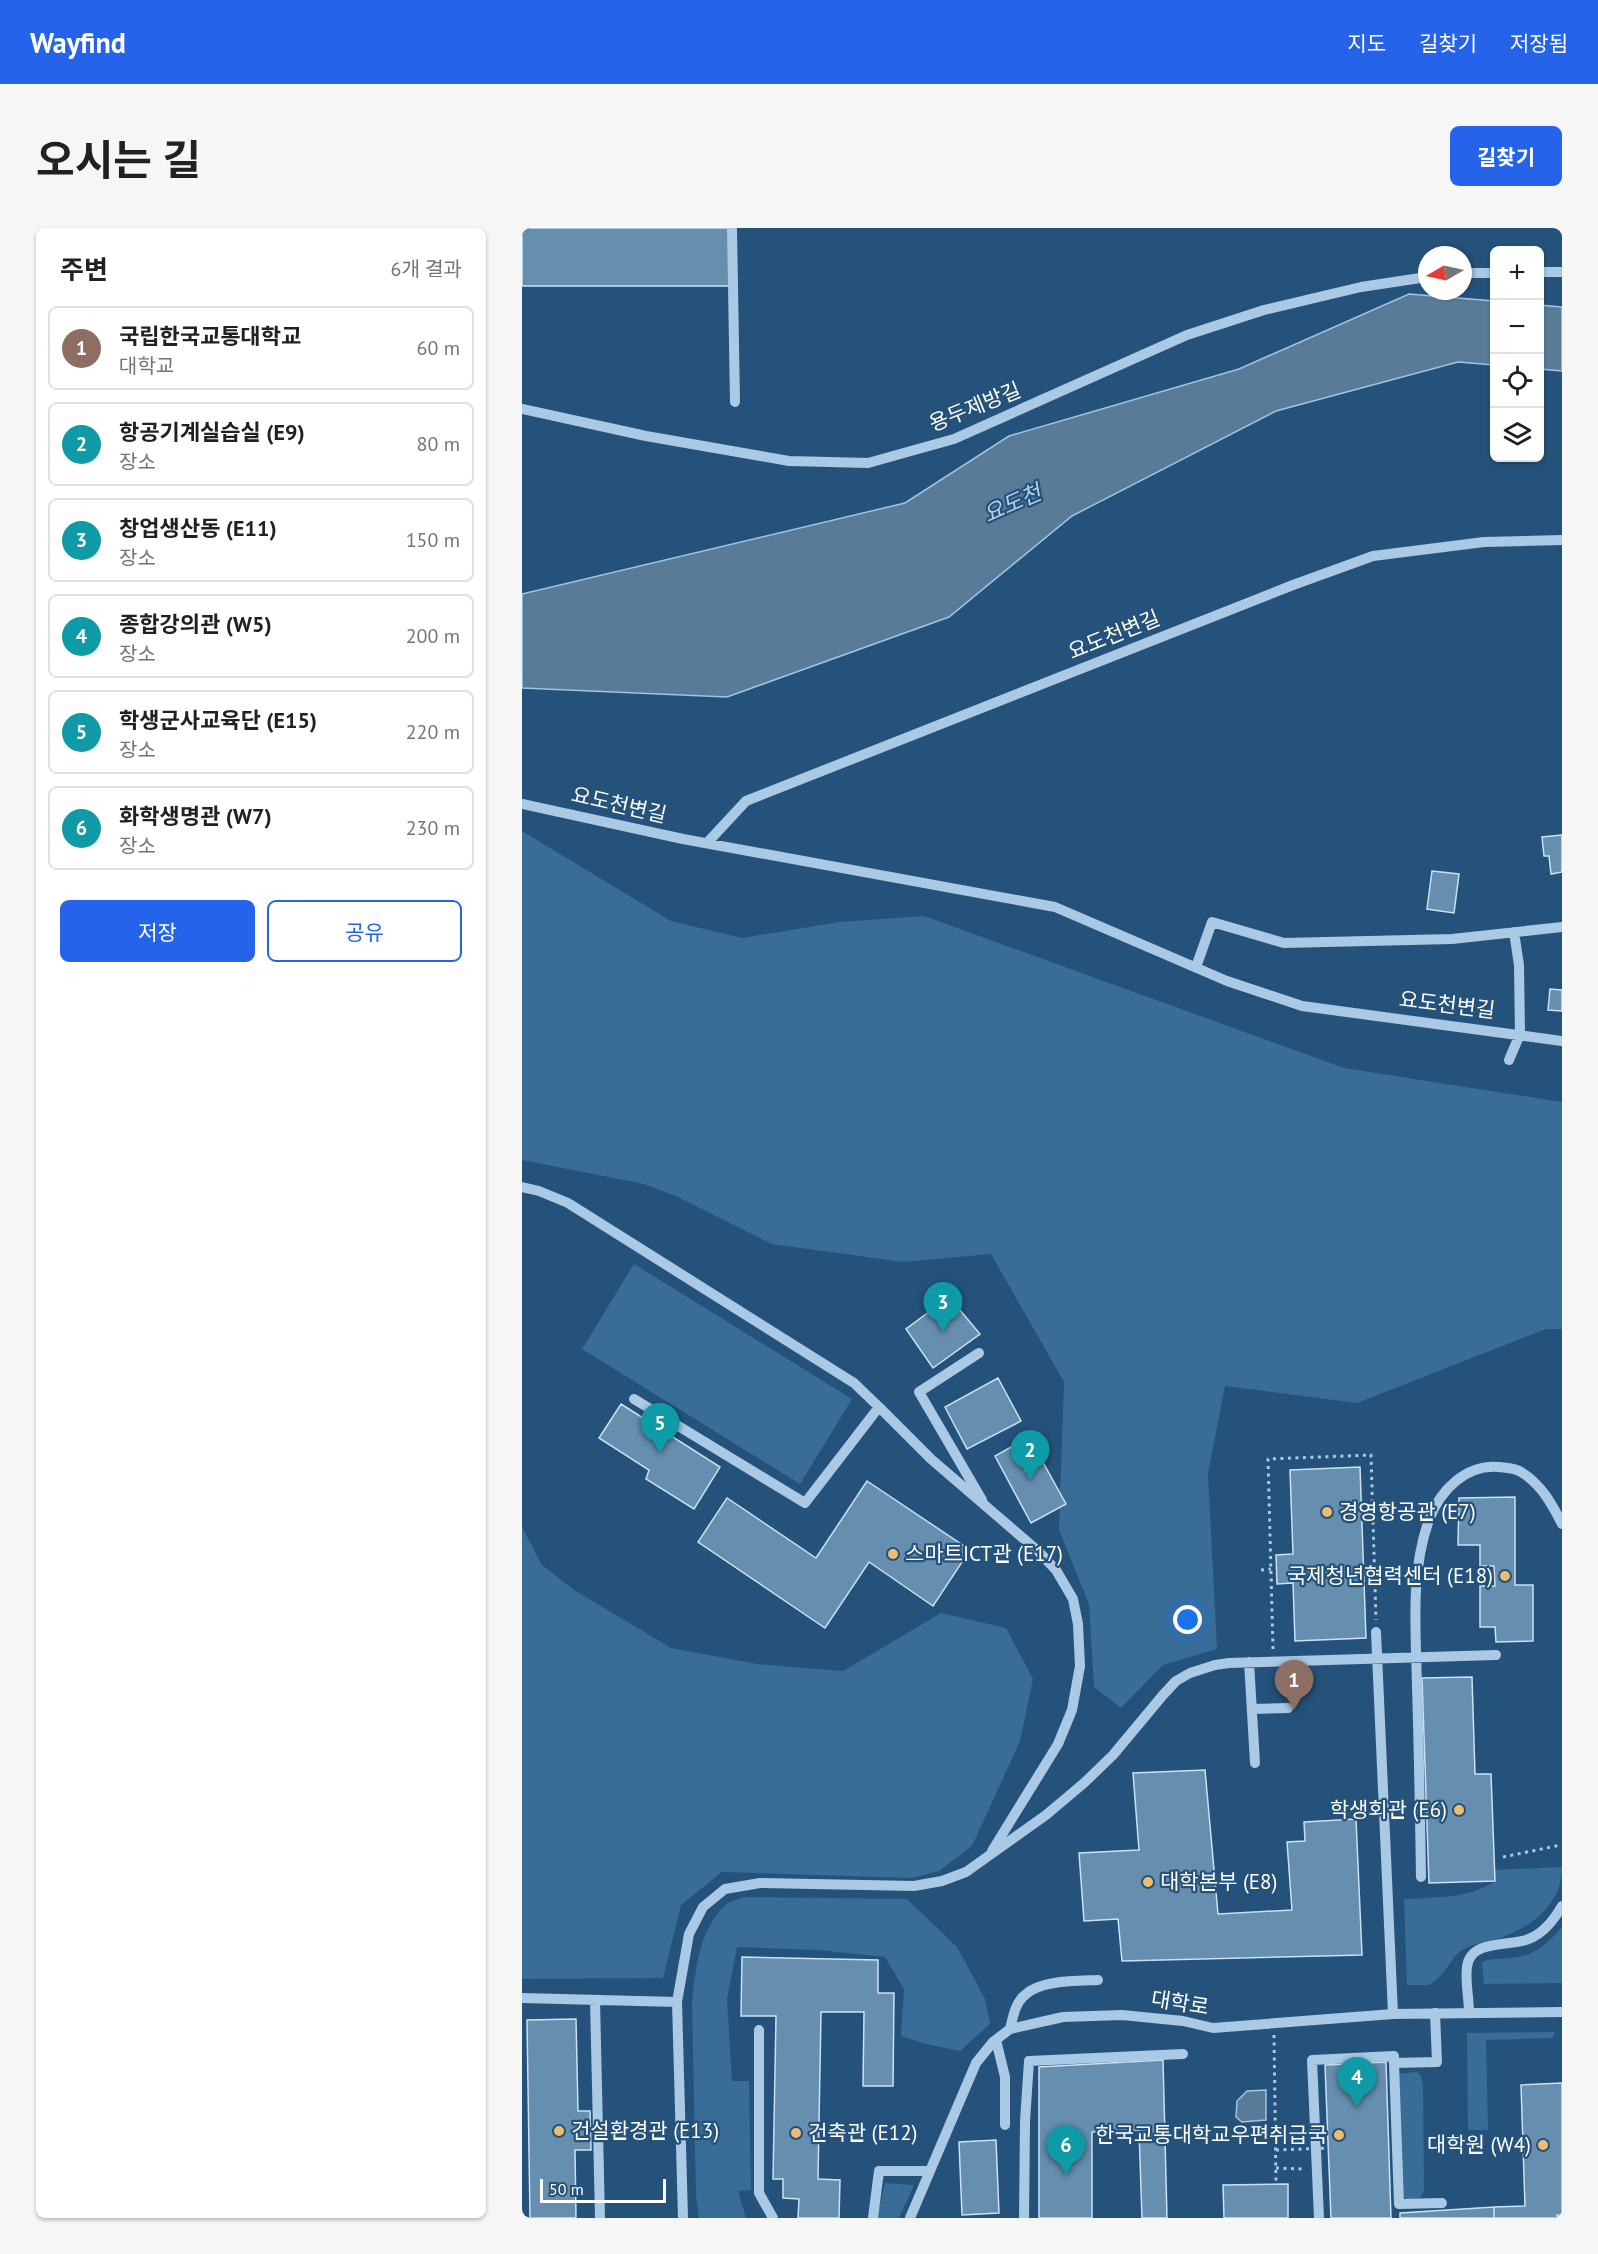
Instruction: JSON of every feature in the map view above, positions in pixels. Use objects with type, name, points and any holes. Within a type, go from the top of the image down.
[{"type":"street","points":[[732,228],[735,402]]},
{"type":"street","points":[[1544,272],[1562,272]]},
{"type":"street","points":[[1472,273],[1490,273]]},
{"type":"street","name":"용두제방길","points":[[522,409],[646,436],[789,461],[868,463],[954,439],[1187,335],[1264,310],[1361,287],[1418,279]]},
{"type":"street","name":"요도천변길","points":[[708,843],[746,801],[1293,585],[1373,556],[1484,542],[1562,540]]},
{"type":"street","name":"요도천변길","points":[[522,804],[708,843],[1055,907],[1227,981],[1302,1006],[1562,1041]]},
{"type":"street","points":[[1196,967],[1212,922],[1284,943],[1452,939],[1562,927]]},
{"type":"street","name":"요도천변길","points":[[1514,932],[1519,965],[1520,1034]]},
{"type":"street","points":[[1509,1060],[1520,1034]]},
{"type":"street","points":[[522,1187],[568,1203],[854,1383],[931,1459],[1038,1551],[1056,1570],[1072,1599],[1078,1624],[1080,1666],[1072,1710],[1058,1744],[990,1854]]},
{"type":"street","points":[[979,1353],[919,1392],[986,1508]]},
{"type":"street","points":[[633,1399],[805,1503],[879,1407]]},
{"type":"street","points":[[1421,1877],[1417,1590],[1421,1552],[1429,1520],[1440,1497],[1455,1482],[1471,1470],[1487,1466],[1519,1470],[1537,1484],[1551,1502],[1562,1524]]},
{"type":"street","points":[[1376,1632],[1393,2014]]},
{"type":"street","points":[[683,2218],[677,2002],[689,1934],[703,1906],[725,1889],[760,1883],[914,1886],[942,1881],[966,1872],[1046,1815],[1084,1783],[1113,1755],[1176,1681],[1190,1672],[1215,1665],[1249,1662],[1496,1654]]},
{"type":"street","points":[[1249,1662],[1255,1763]]},
{"type":"street","points":[[1252,1709],[1288,1708]]},
{"type":"street","points":[[1470,2013],[1467,1965],[1473,1953],[1485,1947],[1527,1940],[1543,1932],[1562,1906]]},
{"type":"street","points":[[1010,2029],[1016,2008],[1025,1994],[1040,1986],[1098,1980]]},
{"type":"street","points":[[522,1998],[677,2002]]},
{"type":"street","points":[[595,2000],[600,2218]]},
{"type":"street","name":"대학로","points":[[910,2218],[976,2063],[996,2040],[1010,2029],[1063,2017],[1122,2014],[1214,2028],[1393,2014],[1562,2012]]},
{"type":"street","points":[[1394,2063],[1437,2062],[1435,2013]]},
{"type":"street","points":[[759,2030],[759,2193],[773,2218]]},
{"type":"street","points":[[996,2040],[1005,2077],[1005,2125]]},
{"type":"street","points":[[1023,2218],[1029,2061],[1183,2054]]},
{"type":"street","points":[[1319,2218],[1312,2060],[1394,2056],[1399,2204],[1442,2203]]},
{"type":"street","points":[[873,2218],[879,2170],[930,2171]]},
{"type":"path","points":[[1273,1651],[1268,1459],[1371,1455],[1376,1632]]},
{"type":"path","points":[[1261,1570],[1271,1569]]},
{"type":"path","points":[[1503,1857],[1561,1845]]},
{"type":"path","points":[[1273,2024],[1276,2184]]},
{"type":"path","points":[[1276,2150],[1329,2148]]},
{"type":"path","points":[[1276,2168],[1303,2167],[1303,2177]]},
{"type":"shaded area","points":[[522,831],[671,921],[742,938],[839,922],[924,916],[1344,1068],[1562,1102],[1562,1329],[1546,1329],[1357,1403],[1225,1386],[1208,1474],[1217,1649],[1163,1665],[1121,1708],[1094,1687],[1089,1604],[1059,1530],[1064,1382],[991,1254],[903,1262],[772,1244],[676,1196],[644,1184],[522,1160]]},
{"type":"shaded area","points":[[634,1264],[852,1399],[800,1484],[582,1349]]},
{"type":"shaded area","points":[[522,1527],[542,1565],[574,1590],[671,1648],[757,1664],[843,1671],[941,1613],[1006,1628],[1033,1679],[1020,1741],[972,1846],[939,1871],[912,1878],[722,1872],[681,1905],[663,1978],[522,1979]]},
{"type":"shaded area","points":[[1562,1867],[1561,1880],[1552,1902],[1535,1919],[1503,1937],[1460,1951],[1441,1975],[1429,1985],[1407,1985],[1404,1899],[1451,1896],[1474,1891],[1495,1881],[1495,1870]]},
{"type":"shaded area","points":[[744,1897],[907,1899],[957,1947],[985,1999],[990,2024],[960,2051],[926,2044],[901,2036],[904,1989],[885,1957],[818,1950],[737,1947],[727,1999],[732,2081],[749,2081],[751,2190],[738,2191],[746,2218],[699,2218],[696,2196],[692,2001],[695,1975],[700,1949],[710,1925],[727,1904]]},
{"type":"shaded area","points":[[1562,1927],[1562,1983],[1484,1984],[1482,1962],[1519,1957],[1533,1952],[1546,1944]]},
{"type":"shaded area","points":[[1555,2032],[1553,2038],[1486,2040],[1488,2130],[1468,2130],[1467,2033]]},
{"type":"shaded area","points":[[1416,2072],[1420,2074],[1423,2084],[1424,2190],[1421,2198],[1407,2199],[1401,2195],[1399,2074]]},
{"type":"shaded area","points":[[885,2183],[914,2185],[899,2218],[877,2218]]},
{"type":"water","name":"요도천","points":[[1409,294],[1418,295],[1418,300],[1490,301],[1490,365],[1458,362],[1276,411],[1072,516],[949,617],[727,697],[522,688],[522,594],[905,503],[1009,436],[1239,369]]},
{"type":"water","points":[[1544,305],[1562,307],[1562,371],[1544,369]]},
{"type":"water","points":[[1266,2090],[1266,2120],[1242,2122],[1236,2117],[1237,2101],[1247,2091]]},
{"type":"building","points":[[522,228],[732,228],[733,286],[522,286]]},
{"type":"building","points":[[1562,835],[1562,872],[1551,874],[1549,856],[1544,856],[1542,837]]},
{"type":"building","points":[[1432,871],[1459,874],[1454,913],[1427,909]]},
{"type":"building","points":[[1550,989],[1562,990],[1562,1011],[1548,1010]]},
{"type":"building","points":[[949,1297],[980,1334],[933,1368],[906,1329]]},
{"type":"building","points":[[998,1378],[1021,1421],[967,1449],[945,1407]]},
{"type":"building","points":[[621,1404],[720,1467],[694,1509],[646,1479],[649,1470],[599,1438]]},
{"type":"building","points":[[1029,1437],[1066,1504],[1031,1523],[995,1456]]},
{"type":"building","name":"경영항공관 (E7)","points":[[1360,1467],[1366,1638],[1295,1641],[1293,1583],[1277,1584],[1276,1555],[1293,1554],[1290,1470]]},
{"type":"building","name":"스마트ICT관 (E17)","points":[[867,1481],[970,1550],[933,1606],[869,1562],[825,1628],[698,1542],[727,1498],[816,1558]]},
{"type":"building","name":"국제청년협력센터 (E18)","points":[[1515,1497],[1515,1585],[1533,1585],[1533,1641],[1496,1642],[1495,1627],[1480,1627],[1480,1586],[1495,1586],[1494,1566],[1480,1566],[1480,1545],[1458,1545],[1459,1498]]},
{"type":"building","name":"학생회관 (E6)","points":[[1472,1677],[1475,1774],[1491,1774],[1495,1881],[1429,1883],[1422,1678]]},
{"type":"building","name":"대학본부 (E8)","points":[[1205,1770],[1218,1914],[1292,1910],[1287,1842],[1305,1841],[1304,1822],[1356,1819],[1362,1955],[1122,1961],[1118,1919],[1084,1921],[1079,1853],[1139,1850],[1133,1773]]},
{"type":"building","name":"건축관 (E12)","points":[[742,1957],[878,1960],[878,1993],[894,1993],[893,2086],[863,2086],[864,2012],[821,2012],[818,2179],[840,2180],[839,2218],[798,2218],[799,2199],[783,2198],[783,2179],[773,2179],[776,2016],[741,2016]]},
{"type":"building","name":"건설환경관 (E13)","points":[[576,2019],[578,2111],[590,2111],[591,2150],[575,2150],[576,2218],[530,2218],[527,2020]]},
{"type":"building","points":[[1163,2060],[1167,2218],[1142,2218],[1139,2130],[1092,2132],[1092,2218],[1039,2218],[1039,2067]]},
{"type":"building","points":[[1386,2062],[1391,2218],[1331,2218],[1325,2065]]},
{"type":"building","name":"대학원 (W4)","points":[[1562,2083],[1562,2215],[1557,2215],[1557,2218],[1494,2218],[1494,2207],[1525,2206],[1521,2085]]},
{"type":"building","points":[[996,2140],[999,2213],[962,2215],[959,2142]]},
{"type":"building","points":[[1288,2184],[1288,2218],[1224,2218],[1223,2185]]},
{"type":"building","points":[[1494,2207],[1494,2218],[1400,2218],[1400,2213]]},
{"type":"place","name":"창업생산동 (E11)","points":[[943,1332]]},
{"type":"place","name":"학생군사교육단 (E15)","points":[[660,1453]]},
{"type":"place","name":"항공기계실습실 (E9)","points":[[1030,1480]]},
{"type":"place","name":"경영항공관 (E7)","points":[[1327,1512]]},
{"type":"place","name":"스마트ICT관 (E17)","points":[[893,1554]]},
{"type":"place","name":"국제청년협력센터 (E18)","points":[[1505,1576]]},
{"type":"place","name":"국립한국교통대학교","points":[[1294,1710]]},
{"type":"place","name":"학생회관 (E6)","points":[[1459,1810]]},
{"type":"place","name":"대학본부 (E8)","points":[[1148,1882]]},
{"type":"place","name":"종합강의관 (W5)","points":[[1357,2107]]},
{"type":"place","name":"건설환경관 (E13)","points":[[559,2131]]},
{"type":"place","name":"건축관 (E12)","points":[[796,2133]]},
{"type":"place","name":"한국교통대학교우편취급국","points":[[1339,2135]]},
{"type":"place","name":"대학원 (W4)","points":[[1543,2145]]},
{"type":"place","name":"화학생명관 (W7)","points":[[1066,2175]]}]
